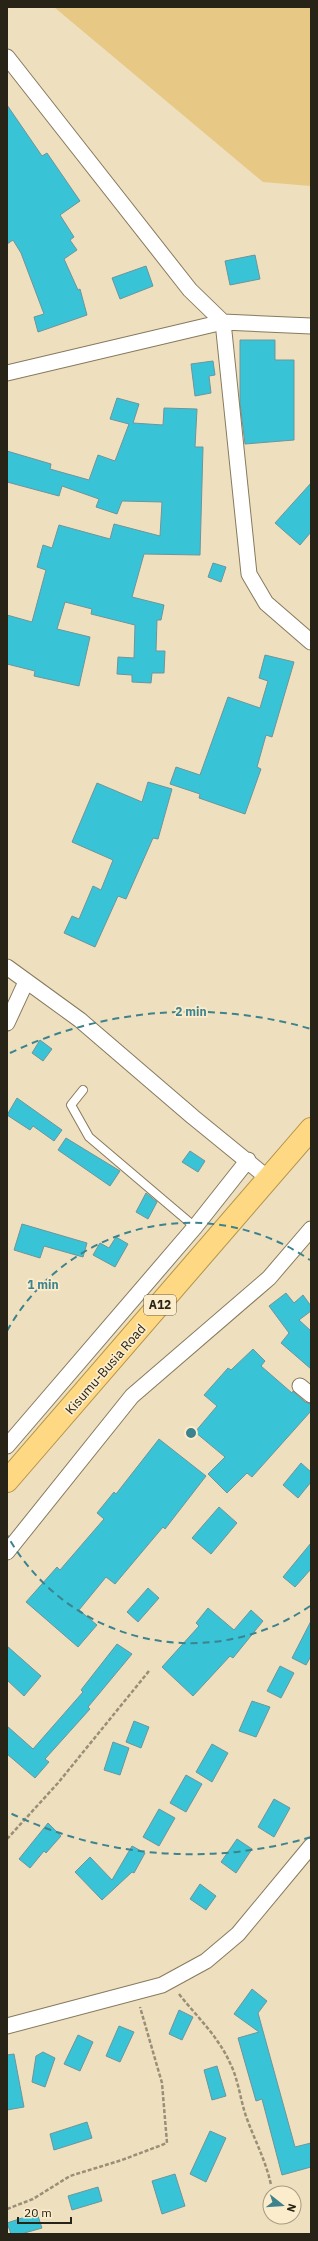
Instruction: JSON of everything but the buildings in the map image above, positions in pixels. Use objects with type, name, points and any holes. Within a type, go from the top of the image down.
[{"type":"highway","name":"Kisumu-Busia Road","points":[[10,1470],[269,1179],[311,1129]]},
{"type":"street","points":[[7,57],[190,290],[223,322],[248,574],[266,603],[309,637]]},
{"type":"street","points":[[7,373],[223,322],[311,326]]},
{"type":"street","points":[[7,967],[80,1020],[193,1117],[248,1160],[269,1179]]},
{"type":"street","points":[[7,1023],[26,982]]},
{"type":"street","points":[[7,1446],[195,1227],[248,1160]]},
{"type":"street","points":[[7,1552],[132,1396],[269,1278],[311,1229]]},
{"type":"street","points":[[7,2026],[135,1992],[169,1981],[206,1961],[238,1934],[311,1846]]},
{"type":"lane","points":[[82,1090],[71,1105],[89,1137],[195,1227]]},
{"type":"path","points":[[7,1839],[58,1782],[150,1671]]},
{"type":"path","points":[[169,1981],[217,2039],[230,2063],[240,2087],[247,2119],[267,2168],[271,2185]]},
{"type":"path","points":[[7,2209],[33,2199],[70,2176],[122,2160],[167,2143],[162,2083],[135,1992]]},
{"type":"shaded area","points":[[54,7],[311,7],[311,186],[263,182]]}]
